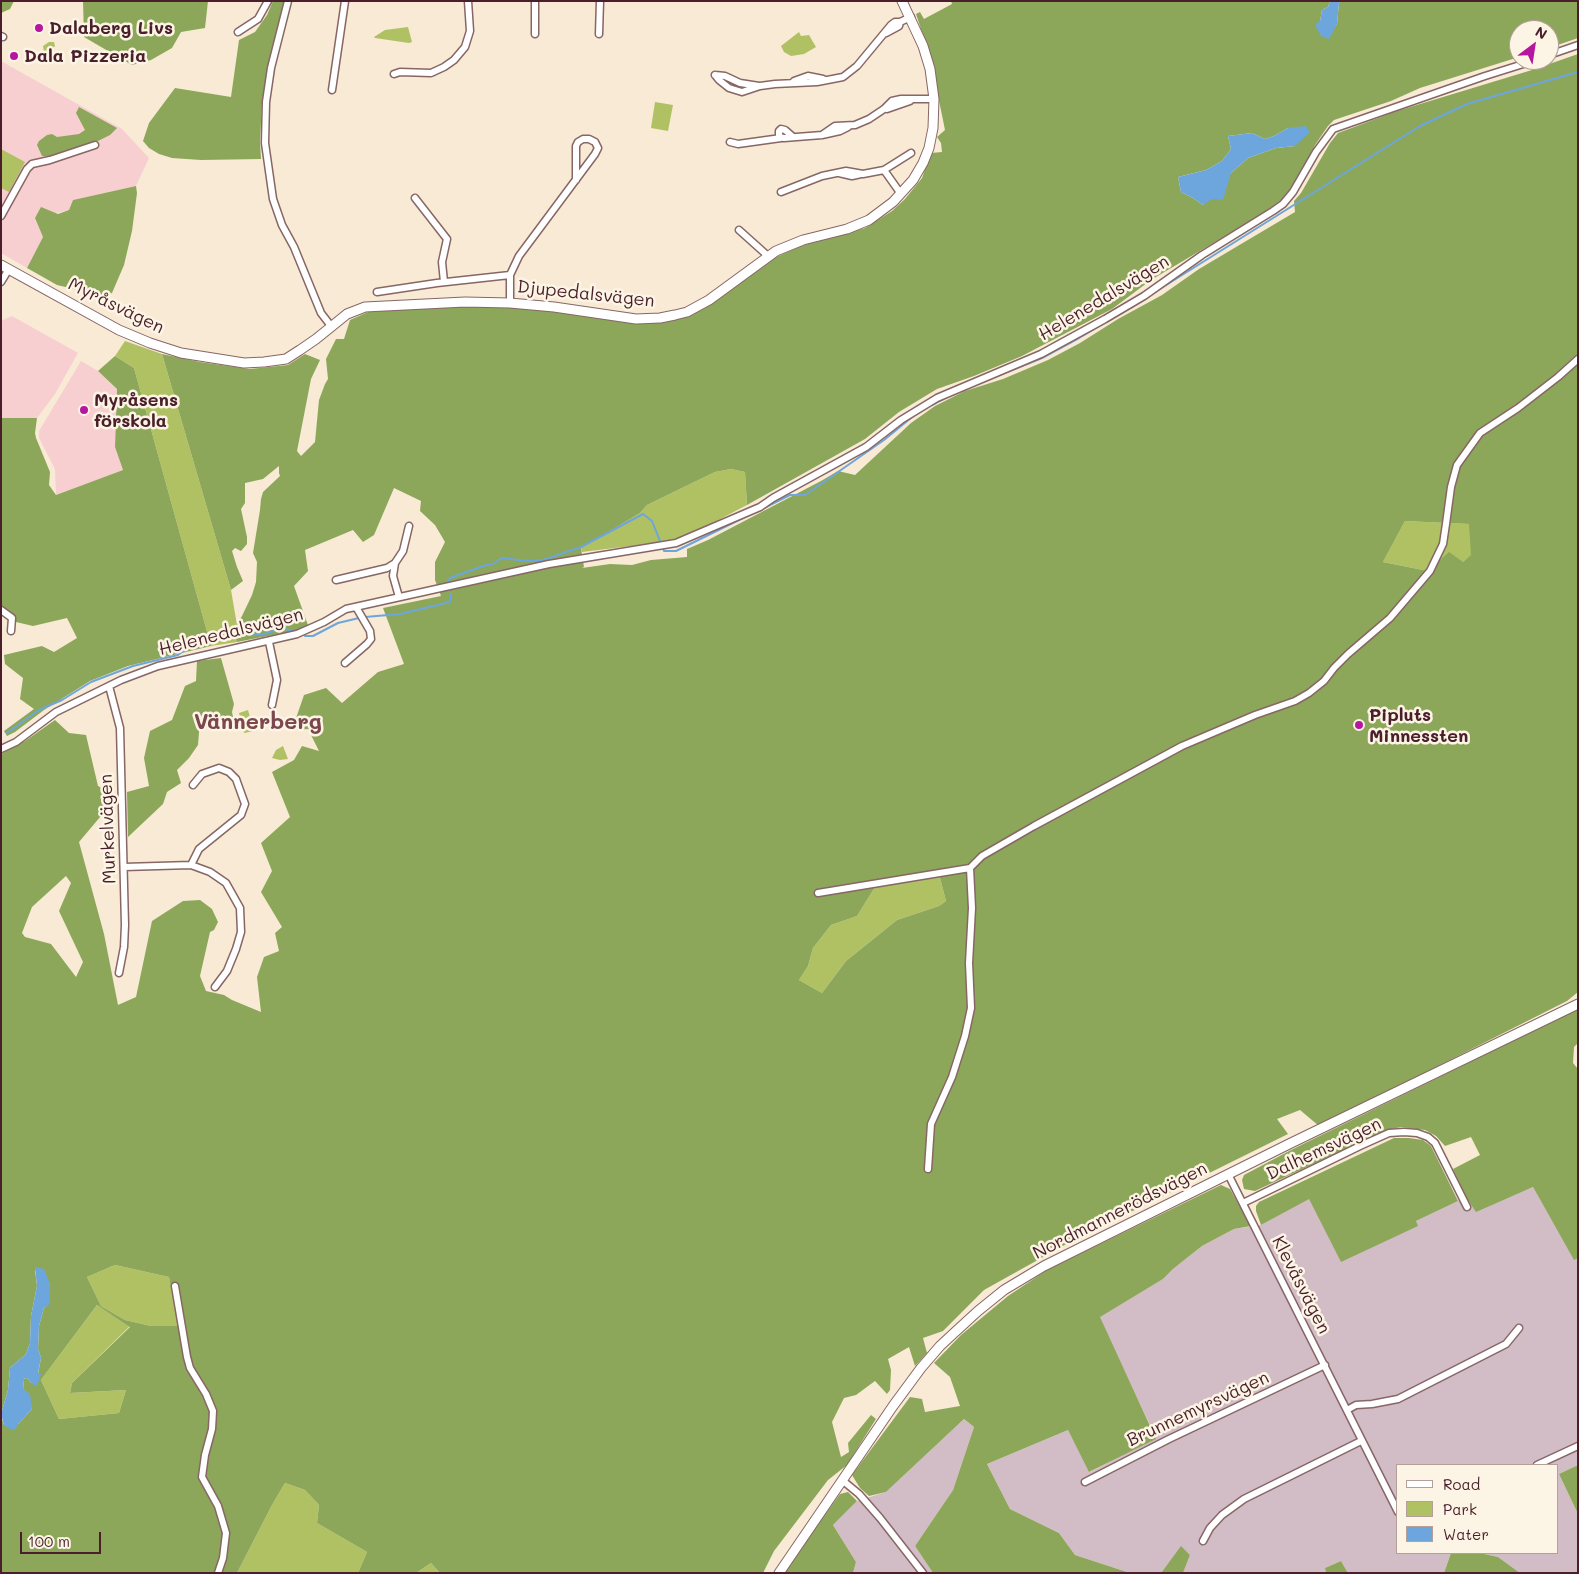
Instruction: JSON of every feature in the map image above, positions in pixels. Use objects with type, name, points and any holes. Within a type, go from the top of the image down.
[{"type":"street","points":[[238,32],[258,19],[268,1]]},
{"type":"street","points":[[288,1],[271,68],[266,102],[265,143],[273,199],[282,225],[294,247],[321,313],[331,326]]},
{"type":"street","points":[[332,90],[345,1]]},
{"type":"street","points":[[394,74],[400,72],[431,73],[454,60],[465,47],[470,32],[468,1]]},
{"type":"street","points":[[534,34],[535,1]]},
{"type":"street","points":[[599,34],[600,1]]},
{"type":"street","name":"Djupedalsvägen","points":[[331,326],[347,314],[365,306],[465,302],[510,303],[554,307],[636,319],[660,318],[688,312],[709,300],[768,256],[803,240],[847,229],[870,220],[901,194],[918,172],[929,148],[933,128],[934,99],[926,56],[911,17],[902,1]]},
{"type":"street","points":[[760,86],[748,91],[738,92],[729,88],[715,75],[725,76],[740,83],[760,86],[834,79],[848,74],[885,34],[894,30],[900,22],[911,17]]},
{"type":"street","points":[[1559,52],[1578,45]]},
{"type":"street","name":"Helenedalsvägen","points":[[1,749],[16,742],[56,712],[121,680],[158,666],[269,642],[310,629],[346,609],[549,564],[662,546],[691,537],[760,507],[866,447],[901,420],[937,398],[1041,354],[1144,296],[1202,255],[1283,204],[1293,192],[1316,152],[1333,129],[1509,69]]},
{"type":"street","points":[[738,92],[740,83]]},
{"type":"street","points":[[730,142],[738,144],[781,138],[778,135],[781,130],[785,130],[793,137],[822,135],[840,131],[869,119],[884,109],[914,100],[934,99]]},
{"type":"street","points":[[510,303],[510,275],[519,256],[576,180],[595,154],[598,148],[594,142],[589,140],[583,139],[576,146],[576,180]]},
{"type":"street","points":[[1,216],[27,169],[32,164],[96,145]]},
{"type":"street","points":[[781,192],[822,176],[838,173],[852,176],[884,170],[911,153]]},
{"type":"street","points":[[884,170],[901,194]]},
{"type":"street","points":[[415,198],[447,240],[442,262],[444,282]]},
{"type":"street","points":[[739,230],[768,256]]},
{"type":"street","points":[[1,282],[5,267]]},
{"type":"street","name":"Myråsvägen","points":[[5,267],[118,330],[150,344],[180,353],[212,359],[244,363],[286,358],[300,350],[331,326]]},
{"type":"street","points":[[377,292],[510,275]]},
{"type":"street","points":[[818,893],[970,868],[982,856],[1034,826],[1182,746],[1309,694],[1324,681],[1348,654],[1390,618],[1430,571],[1443,544],[1450,487],[1457,465],[1480,433],[1518,408],[1578,359]]},
{"type":"street","points":[[399,597],[393,576],[395,564],[403,551],[409,526]]},
{"type":"street","points":[[336,580],[387,568],[395,564]]},
{"type":"street","points":[[345,663],[372,639],[370,631],[356,607]]},
{"type":"street","points":[[1,610],[12,618],[11,631]]},
{"type":"street","points":[[269,642],[276,680],[272,705]]},
{"type":"street","name":"Murkelvägen","points":[[108,686],[120,728],[125,930],[119,972]]},
{"type":"street","points":[[191,865],[199,849],[241,815],[245,804],[236,779],[229,772],[219,768],[202,774],[193,785]]},
{"type":"street","points":[[124,867],[191,865],[210,872],[226,883],[240,908],[241,932],[227,970],[215,987]]},
{"type":"street","points":[[928,1169],[932,1124],[952,1077],[965,1036],[971,1008],[969,963],[972,908],[970,868]]},
{"type":"street","name":"Nordmannerödsvägen","points":[[779,1573],[842,1480],[922,1368],[940,1346],[1004,1290],[1044,1266],[1228,1174],[1578,1004]]},
{"type":"street","name":"Dalhemsvägen","points":[[1244,1204],[1389,1133],[1404,1132],[1428,1136],[1435,1143],[1467,1207]]},
{"type":"street","name":"Klevåsvägen","points":[[1228,1174],[1396,1508]]},
{"type":"street","points":[[175,1286],[190,1368],[206,1394],[213,1411],[212,1429],[205,1455],[202,1477],[218,1506],[226,1533],[223,1558],[218,1573]]},
{"type":"street","points":[[1347,1410],[1356,1406],[1398,1398],[1506,1344],[1519,1328]]},
{"type":"street","name":"Brunnemyrsvägen","points":[[1085,1482],[1169,1439],[1325,1365]]},
{"type":"street","points":[[1203,1541],[1210,1528],[1222,1515],[1244,1499],[1361,1441]]},
{"type":"street","points":[[1540,1464],[1578,1446]]},
{"type":"street","points":[[842,1480],[859,1494],[880,1518],[923,1573]]},
{"type":"shaded area","points":[[1,61],[122,129],[149,158],[136,186],[73,200],[69,210],[35,218],[43,237],[27,268],[1,253]]},
{"type":"shaded area","points":[[12,316],[78,353],[55,394],[37,418],[1,418],[1,321]]},
{"type":"shaded area","name":"Myråsens förskola","points":[[81,361],[98,371],[117,389],[115,447],[123,470],[56,495],[55,469],[39,438],[39,431]]},
{"type":"shaded area","points":[[1533,1187],[1574,1259],[1578,1258],[1578,1465],[1559,1474],[1559,1464],[1396,1464],[1396,1554],[1451,1554],[1444,1573],[1348,1573],[1341,1561],[1325,1568],[1326,1573],[1183,1573],[1190,1555],[1181,1547],[1161,1573],[1130,1573],[1075,1555],[1059,1533],[1010,1509],[987,1464],[1068,1430],[1090,1472],[1156,1438],[1099,1317],[1163,1279],[1202,1246],[1234,1229],[1261,1225],[1309,1198],[1341,1261],[1417,1226],[1416,1221],[1466,1197],[1476,1211]]},
{"type":"shaded area","points":[[964,1419],[974,1427],[953,1490],[915,1546],[933,1573],[853,1573],[856,1562],[833,1525],[857,1501],[886,1492]]},
{"type":"shaded area","points":[[1559,1474],[1578,1514],[1578,1573],[1520,1573],[1498,1557],[1484,1554],[1559,1554]]},
{"type":"green space","points":[[1,1],[14,1],[10,9],[1,13]]},
{"type":"green space","points":[[83,1],[208,1],[205,28],[181,32],[172,48],[151,60],[132,65],[84,37]]},
{"type":"green space","points":[[273,1],[285,1],[268,67],[262,102],[261,159],[201,160],[172,158],[159,154],[149,148],[143,141],[149,123],[175,88],[231,97],[239,40],[255,32],[267,15]]},
{"type":"green space","points":[[951,1],[1330,1],[1328,7],[1322,10],[1320,21],[1331,33],[1337,24],[1339,3],[1341,1],[1578,1],[1578,38],[1559,45],[1559,20],[1509,20],[1509,60],[1420,88],[1391,101],[1334,120],[1315,145],[1296,183],[1285,197],[1262,214],[1151,280],[1112,309],[1022,356],[937,389],[899,412],[865,439],[747,505],[745,472],[731,469],[715,472],[647,505],[640,513],[581,548],[584,567],[582,568],[610,564],[632,565],[651,560],[687,557],[687,549],[708,540],[838,471],[855,475],[911,423],[935,406],[965,391],[1003,379],[1048,360],[1080,343],[1118,319],[1162,295],[1199,269],[1295,212],[1294,201],[1301,193],[1330,143],[1338,133],[1397,111],[1532,70],[1559,70],[1559,61],[1578,54],[1578,992],[1567,1001],[1319,1126],[1300,1110],[1277,1119],[1288,1134],[1070,1242],[984,1290],[943,1331],[923,1338],[927,1353],[915,1366],[909,1347],[888,1359],[891,1370],[890,1390],[887,1394],[875,1381],[856,1395],[844,1398],[832,1422],[841,1457],[849,1452],[848,1443],[871,1415],[876,1419],[847,1465],[828,1480],[774,1551],[763,1573],[440,1573],[431,1563],[416,1573],[358,1573],[367,1552],[317,1523],[319,1505],[305,1490],[285,1483],[237,1573],[1,1573],[1,1416],[4,1425],[18,1424],[32,1409],[24,1390],[23,1379],[27,1378],[31,1383],[38,1374],[41,1358],[38,1349],[39,1326],[44,1308],[50,1303],[50,1284],[35,1270],[37,1286],[31,1316],[30,1343],[26,1354],[10,1368],[8,1390],[1,1414],[1,754],[25,741],[55,720],[69,733],[86,735],[98,786],[112,793],[106,810],[79,842],[104,934],[118,1005],[136,997],[152,921],[183,901],[200,900],[212,909],[218,922],[214,930],[210,932],[200,976],[206,991],[224,995],[261,1012],[257,977],[264,957],[279,951],[275,933],[282,927],[261,892],[272,871],[261,843],[290,817],[272,772],[294,760],[302,746],[319,751],[308,729],[292,730],[304,695],[326,688],[342,703],[378,672],[404,664],[383,608],[441,596],[435,580],[435,562],[445,542],[435,525],[420,511],[421,501],[394,488],[374,535],[363,542],[353,530],[305,550],[308,571],[294,586],[309,628],[237,642],[233,630],[242,616],[256,582],[257,562],[253,553],[261,499],[263,492],[280,476],[279,466],[263,479],[245,483],[245,503],[241,509],[247,544],[241,551],[235,548],[232,551],[243,581],[231,590],[162,354],[200,362],[250,369],[288,365],[305,354],[320,360],[311,379],[297,451],[301,456],[315,442],[319,400],[328,379],[326,359],[336,339],[344,339],[350,320],[368,312],[464,305],[510,306],[552,310],[632,323],[662,322],[686,317],[710,303],[774,258],[801,246],[865,228],[892,211],[905,199],[922,178],[931,153],[942,152],[941,143],[937,137],[945,130],[930,56],[916,14],[920,12],[924,19],[952,4]],"holes":[[[1288,128],[1295,146],[1276,148],[1248,158],[1231,173],[1203,205],[1181,192],[1178,177],[1206,170],[1222,161],[1231,149],[1228,136],[1252,133],[1265,139]],[[1405,521],[1469,524],[1471,555],[1463,562],[1449,552],[1428,571],[1383,562]],[[939,874],[946,901],[939,906],[897,920],[846,961],[822,993],[799,980],[808,966],[813,948],[831,925],[857,916],[875,887]],[[66,876],[71,883],[59,911],[83,962],[76,977],[51,944],[25,937],[22,933],[32,907]],[[115,1265],[169,1277],[178,1326],[151,1326],[125,1320],[101,1306],[87,1277]],[[97,1305],[130,1327],[72,1383],[70,1393],[126,1390],[119,1413],[59,1419],[41,1380]]]},
{"type":"green space","points":[[408,27],[412,42],[409,43],[374,37],[385,30]]},
{"type":"green space","points":[[799,32],[801,36],[809,35],[816,47],[804,54],[791,56],[784,52],[781,46]]},
{"type":"green space","points":[[49,42],[54,42],[55,46],[49,52],[44,52],[43,46]]},
{"type":"green space","points":[[655,102],[673,105],[668,131],[651,128]]},
{"type":"green space","points":[[79,107],[117,128],[110,135],[98,141],[52,157],[42,156],[37,145],[47,135],[52,134],[57,137],[79,134],[85,130],[76,113]]},
{"type":"green space","points":[[1,149],[25,162],[9,192],[1,188]]},
{"type":"green space","points":[[136,186],[137,193],[132,231],[124,265],[112,293],[103,296],[87,297],[74,289],[57,285],[27,268],[43,237],[35,218],[41,207],[58,214],[69,210],[73,200]]},
{"type":"green space","points":[[125,341],[162,354],[231,590],[237,625],[233,630],[237,642],[211,646],[134,368],[115,356]]},
{"type":"green space","points":[[115,356],[134,368],[211,646],[128,666],[90,681],[7,736],[4,731],[34,709],[20,699],[23,678],[5,664],[4,655],[42,646],[54,652],[77,638],[67,618],[33,626],[16,622],[10,613],[1,606],[1,418],[37,418],[36,438],[50,472],[49,485],[56,495],[123,470],[115,447],[117,389],[98,371]]},
{"type":"green space","points":[[731,469],[745,472],[747,505],[701,529],[665,542],[582,552],[581,547],[640,513],[647,505],[715,472]]},
{"type":"green space","points":[[1405,521],[1470,524],[1472,555],[1463,562],[1428,571],[1383,562]]},
{"type":"green space","points":[[221,658],[234,704],[232,712],[234,722],[227,726],[214,719],[200,720],[198,745],[177,770],[181,783],[167,792],[163,804],[128,837],[127,792],[149,786],[144,758],[150,731],[172,720],[185,686],[196,681],[197,661]]},
{"type":"green space","points":[[248,710],[254,731],[244,733],[239,713]]},
{"type":"green space","points":[[283,746],[288,759],[272,758],[276,750]]},
{"type":"green space","points":[[939,874],[946,901],[939,906],[897,920],[846,961],[822,993],[799,980],[808,966],[813,948],[831,925],[857,916],[875,887]]},
{"type":"green space","points":[[1578,1009],[1578,1043],[1574,1047],[1573,1063],[1578,1069],[1578,1258],[1574,1260],[1533,1187],[1476,1212],[1466,1197],[1453,1169],[1480,1155],[1471,1137],[1445,1146],[1436,1136],[1425,1130],[1401,1127],[1387,1130],[1255,1191],[1244,1189],[1242,1180],[1244,1175]]},
{"type":"green space","points":[[1394,1138],[1423,1140],[1431,1146],[1458,1201],[1416,1221],[1418,1226],[1341,1262],[1309,1199],[1261,1225],[1256,1211],[1256,1206],[1259,1202]]},
{"type":"green space","points":[[1221,1185],[1230,1189],[1251,1226],[1234,1229],[1202,1246],[1163,1279],[1100,1317],[1156,1439],[1089,1472],[1068,1430],[987,1464],[1010,1509],[1059,1533],[1075,1555],[1130,1573],[933,1573],[915,1546],[953,1490],[974,1427],[964,1419],[886,1492],[869,1496],[860,1488],[852,1475],[910,1397],[922,1399],[925,1412],[960,1406],[950,1377],[934,1363],[961,1335],[1008,1296],[1047,1270]]},
{"type":"green space","points":[[115,1265],[169,1277],[179,1326],[151,1326],[125,1320],[101,1306],[87,1277]]},
{"type":"green space","points":[[97,1305],[130,1326],[72,1383],[70,1393],[126,1390],[119,1413],[59,1419],[41,1380]]},
{"type":"green space","points":[[1578,1465],[1578,1514],[1559,1474]]},
{"type":"green space","points":[[285,1483],[305,1490],[319,1505],[317,1523],[367,1552],[358,1573],[237,1573]]},
{"type":"green space","points":[[848,1492],[857,1501],[833,1525],[856,1562],[853,1573],[785,1573],[840,1494]]},
{"type":"green space","points":[[1181,1546],[1190,1555],[1183,1573],[1161,1573]]},
{"type":"green space","points":[[1451,1554],[1484,1554],[1498,1557],[1520,1573],[1444,1573]]},
{"type":"green space","points":[[1341,1561],[1348,1573],[1326,1573],[1325,1568]]},
{"type":"green space","points":[[431,1563],[440,1573],[416,1573]]},
{"type":"water","points":[[1330,1],[1341,1],[1339,3],[1337,24],[1329,39],[1321,36],[1315,25],[1320,21],[1322,10],[1328,7]]},
{"type":"water","points":[[1305,126],[1310,132],[1295,146],[1276,148],[1248,158],[1231,173],[1223,200],[1212,199],[1203,205],[1181,192],[1178,177],[1206,170],[1222,161],[1231,149],[1228,136],[1252,133],[1265,139],[1288,128]]},
{"type":"water","points":[[35,1267],[44,1269],[50,1284],[50,1304],[44,1308],[39,1326],[38,1349],[41,1358],[38,1373],[41,1374],[39,1381],[36,1386],[27,1378],[23,1379],[24,1390],[30,1394],[32,1409],[15,1430],[4,1425],[1,1414],[8,1390],[10,1368],[26,1354],[30,1343],[31,1316],[37,1286]]},
{"type":"waterway","points":[[1155,292],[1420,126],[1467,104],[1578,72]]},
{"type":"waterway","points":[[987,380],[1042,358],[1134,306]]},
{"type":"waterway","points":[[932,405],[943,399]]},
{"type":"waterway","points":[[764,508],[790,495],[805,495],[884,440],[917,413]]},
{"type":"waterway","points":[[448,581],[450,578],[493,564],[502,558],[527,561],[543,560],[581,547],[643,514],[652,521],[664,551],[676,551],[751,514]]},
{"type":"waterway","points":[[365,617],[400,614],[450,602],[451,594]]},
{"type":"waterway","points":[[305,636],[313,636],[338,623],[359,618]]},
{"type":"waterway","points":[[226,637],[243,634],[264,634],[282,628],[292,631]]},
{"type":"waterway","points":[[7,733],[39,710],[62,700],[91,682],[133,666],[178,655],[192,645],[217,641]]},
{"type":"place","name":"Dalaberg Livs","points":[[39,28]]},
{"type":"place","name":"Dala Pizzeria","points":[[14,56]]},
{"type":"place","name":"Myråsens förskola","points":[[84,410]]},
{"type":"place","name":"Pipluts Minnessten","points":[[1359,725]]},
{"type":"district","name":"Vännerberg","points":[[258,722]]}]
